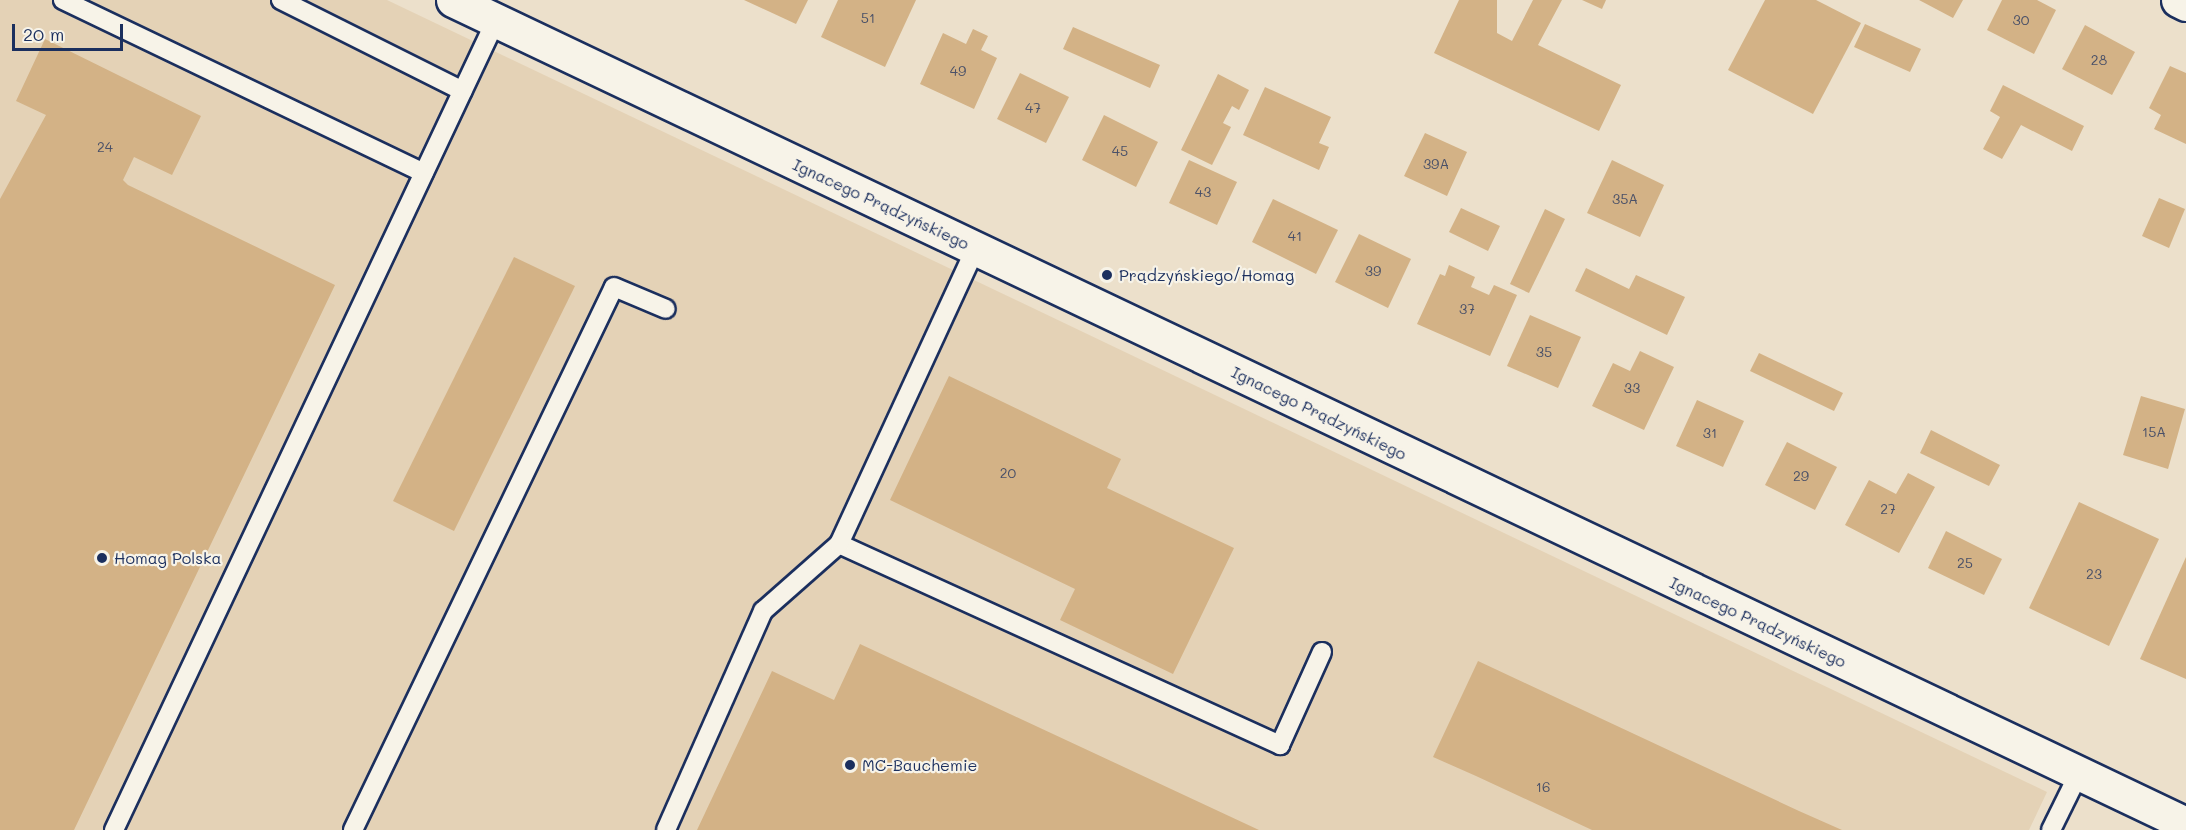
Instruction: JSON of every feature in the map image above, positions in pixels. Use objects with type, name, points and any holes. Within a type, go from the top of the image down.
[{"type":"street","name":"Ignacego Prądzyńskiego","points":[[453,0],[2186,824]]},
{"type":"street","points":[[2178,0],[2186,4]]},
{"type":"lane","points":[[63,0],[424,173]]},
{"type":"lane","points":[[281,0],[463,91]]},
{"type":"lane","points":[[114,830],[496,20]]},
{"type":"lane","points":[[666,830],[763,611],[839,544],[975,249]]},
{"type":"lane","points":[[353,830],[614,286],[666,309]]},
{"type":"lane","points":[[839,544],[1280,745],[1322,652]]},
{"type":"lane","points":[[2051,830],[2079,773]]},
{"type":"shaded area","points":[[0,0],[387,0],[2047,792],[2029,830],[0,830]]},
{"type":"building","points":[[744,0],[808,0],[796,24]]},
{"type":"building","points":[[838,0],[916,0],[885,67],[821,37]]},
{"type":"building","points":[[1459,0],[1497,0],[1497,33],[1512,41],[1533,0],[1562,0],[1538,45],[1621,85],[1599,131],[1434,53]]},
{"type":"building","points":[[1582,0],[1606,0],[1602,9]]},
{"type":"building","points":[[1765,0],[1816,0],[1861,23],[1813,114],[1728,70]]},
{"type":"building","points":[[1919,0],[1963,0],[1953,18]]},
{"type":"building","points":[[2002,0],[2037,0],[2056,10],[2034,54],[1987,30]]},
{"type":"building","points":[[1865,24],[1921,49],[1910,72],[1854,47]]},
{"type":"building","points":[[2085,25],[2135,52],[2112,95],[2062,69]]},
{"type":"building","points":[[1073,27],[1160,65],[1150,88],[1063,49]]},
{"type":"building","points":[[973,29],[988,36],[981,50],[997,58],[974,109],[920,84],[943,33],[966,44]]},
{"type":"building","name":"Homag Polska","points":[[45,39],[201,116],[172,175],[134,157],[123,180],[128,185],[335,285],[74,830],[0,830],[0,199],[46,115],[16,101]]},
{"type":"building","points":[[2170,66],[2186,73],[2186,144],[2154,129],[2161,115],[2149,108]]},
{"type":"building","points":[[1020,73],[1069,97],[1046,143],[997,119]]},
{"type":"building","points":[[1218,74],[1249,90],[1239,110],[1232,106],[1223,123],[1231,127],[1212,165],[1181,150]]},
{"type":"building","points":[[2003,85],[2084,126],[2072,151],[2021,125],[2002,159],[1983,149],[2000,117],[1990,111]]},
{"type":"building","points":[[1265,87],[1331,117],[1319,143],[1329,147],[1319,170],[1243,135]]},
{"type":"building","points":[[1104,115],[1158,142],[1136,187],[1082,160]]},
{"type":"building","points":[[1425,133],[1467,152],[1447,196],[1404,176]]},
{"type":"building","points":[[1189,160],[1237,182],[1217,225],[1169,203]]},
{"type":"building","points":[[1612,160],[1664,185],[1640,237],[1587,213]]},
{"type":"building","points":[[2159,198],[2185,209],[2169,248],[2142,236]]},
{"type":"building","points":[[1273,199],[1338,230],[1316,274],[1252,242]]},
{"type":"building","points":[[1461,208],[1500,226],[1488,251],[1449,232]]},
{"type":"building","points":[[1545,209],[1565,219],[1529,293],[1510,284]]},
{"type":"building","points":[[1359,234],[1411,259],[1388,308],[1335,282]]},
{"type":"building","points":[[514,257],[575,286],[454,531],[393,501]]},
{"type":"building","points":[[1449,265],[1475,277],[1471,287],[1489,295],[1494,285],[1517,295],[1490,356],[1417,324],[1440,274],[1445,276]]},
{"type":"building","points":[[1586,268],[1629,289],[1636,275],[1685,297],[1667,335],[1575,291]]},
{"type":"building","points":[[1530,315],[1581,337],[1558,388],[1507,366]]},
{"type":"building","points":[[1640,351],[1674,367],[1644,430],[1592,406],[1613,363],[1630,371]]},
{"type":"building","points":[[1759,353],[1843,393],[1834,411],[1750,371]]},
{"type":"building","points":[[949,376],[1121,459],[1107,488],[1234,548],[1173,674],[1060,620],[1075,589],[890,500]]},
{"type":"building","points":[[2141,396],[2185,409],[2168,469],[2123,455]]},
{"type":"building","points":[[1697,400],[1744,421],[1723,467],[1676,446]]},
{"type":"building","points":[[1931,430],[2000,465],[1989,486],[1920,453]]},
{"type":"building","points":[[1787,442],[1837,467],[1815,510],[1765,485]]},
{"type":"building","points":[[1908,473],[1935,487],[1899,553],[1845,525],[1869,480],[1896,494]]},
{"type":"building","points":[[2079,502],[2159,539],[2109,646],[2029,608]]},
{"type":"building","points":[[1946,531],[2002,559],[1984,595],[1928,568]]},
{"type":"building","points":[[2186,557],[2186,679],[2140,659]]},
{"type":"building","points":[[860,644],[1259,830],[697,830],[772,671],[834,700]]},
{"type":"building","points":[[1478,661],[1842,830],[1592,830],[1433,757]]},
{"type":"place","name":"Prądzyńskiego/Homag","points":[[1107,275]]},
{"type":"place","name":"Homag Polska","points":[[102,558]]},
{"type":"place","name":"MC-Bauchemie","points":[[850,765]]}]
